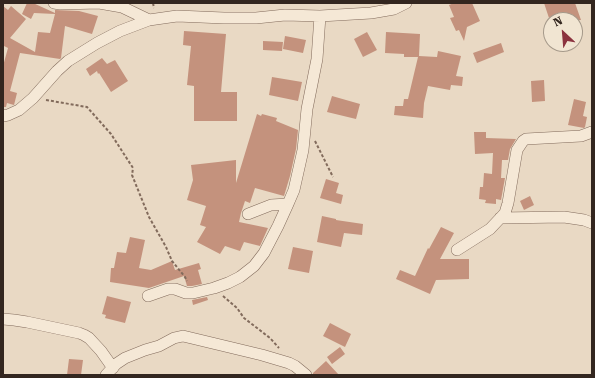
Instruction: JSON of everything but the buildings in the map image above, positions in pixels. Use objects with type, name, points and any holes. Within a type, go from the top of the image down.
[{"type":"street","points":[[54,3],[99,3],[122,7],[149,20]]},
{"type":"street","points":[[3,116],[19,110],[33,98],[68,61],[120,31],[149,20],[177,16],[256,18],[285,15],[320,16],[394,9],[406,3]]},
{"type":"street","points":[[148,296],[168,289],[193,293],[228,283],[240,277],[254,266],[264,253],[294,190],[302,150],[306,109],[316,59],[320,16]]},
{"type":"street","points":[[457,250],[490,229],[505,213],[518,150],[523,141],[526,139],[581,136],[592,132]]},
{"type":"street","points":[[248,214],[271,205],[288,204]]},
{"type":"street","points":[[500,218],[564,217],[584,220],[592,224]]},
{"type":"street","points":[[3,319],[27,322],[84,335],[89,338],[101,351],[110,371],[124,358],[164,344],[174,338],[183,336],[289,363],[306,375]]},
{"type":"path","points":[[33,98],[87,107],[112,134],[133,168],[132,175],[149,217],[172,261],[185,277],[193,293]]},
{"type":"path","points":[[314,138],[333,177]]},
{"type":"path","points":[[214,288],[237,308],[244,318],[278,346],[289,363]]}]
